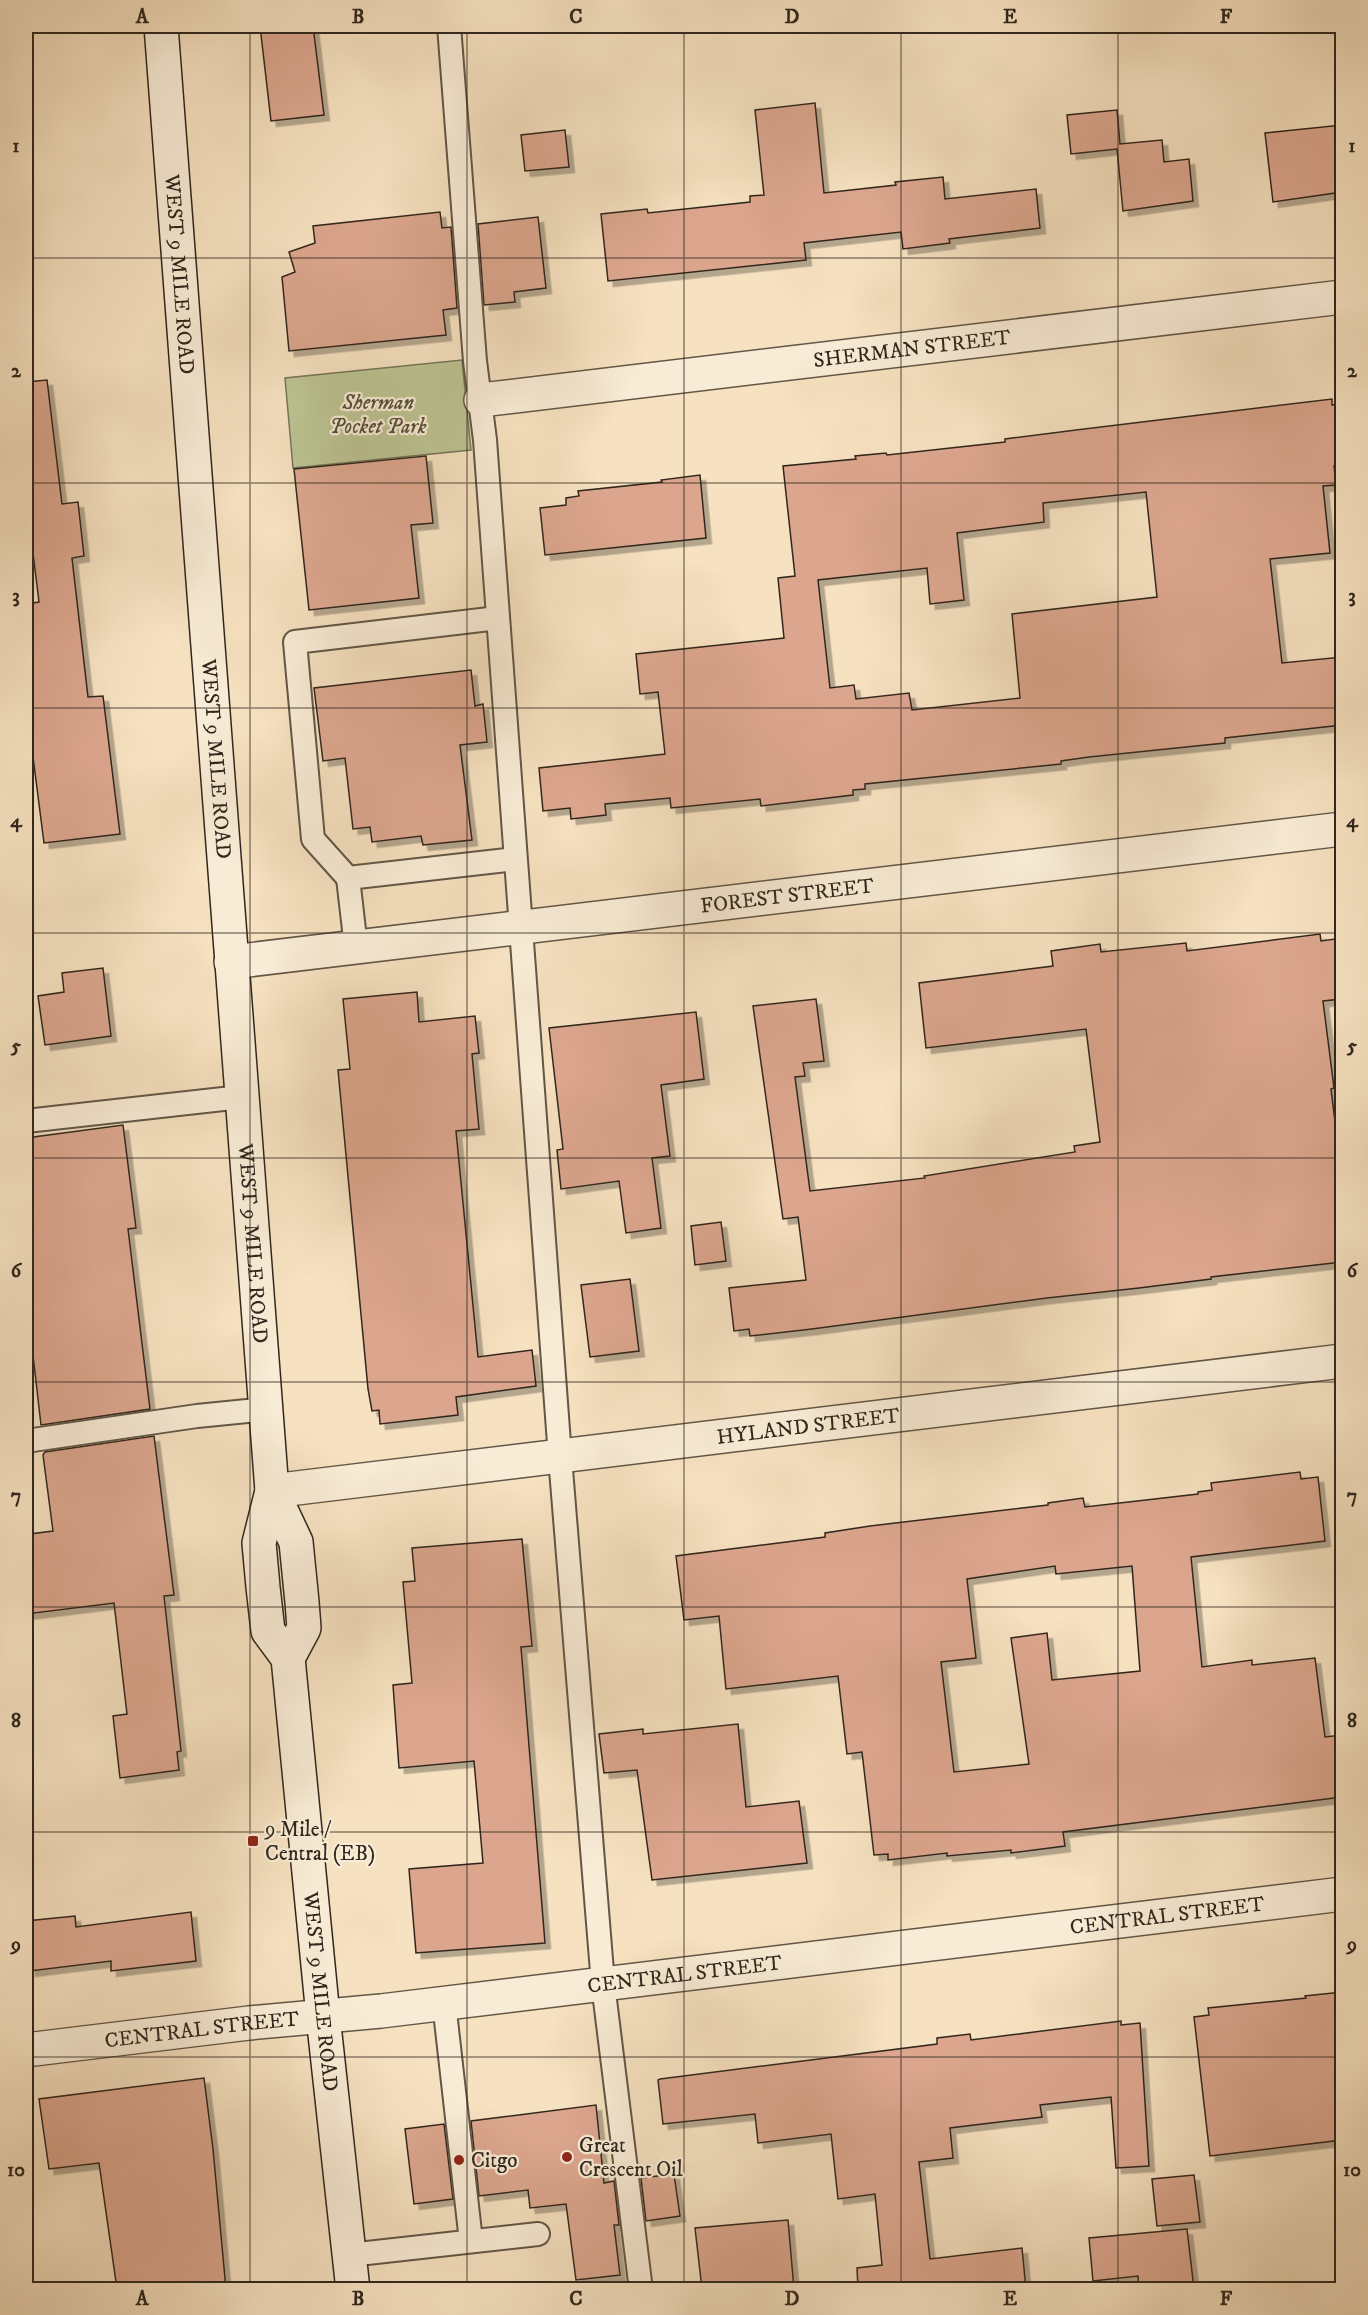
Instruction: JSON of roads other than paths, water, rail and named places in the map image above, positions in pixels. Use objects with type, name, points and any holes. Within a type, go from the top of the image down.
[{"type":"street","name":"WEST 9 MILE ROAD","points":[[161,26],[272,1491],[296,1542],[304,1628],[288,1658],[323,2016],[353,2289]]},
{"type":"street","name":"SHERMAN STREET","points":[[481,400],[1342,297]]},
{"type":"street","name":"FOREST STREET","points":[[231,962],[1342,829]]},
{"type":"street","name":"HYLAND STREET","points":[[272,1491],[1342,1361]]},
{"type":"street","name":"CENTRAL STREET","points":[[26,2050],[444,2003],[1342,1894]]},
{"type":"lane","points":[[449,26],[475,361],[481,400],[560,1457],[603,1984],[641,2289]]},
{"type":"lane","points":[[356,947],[348,878],[313,839],[295,642],[498,618]]},
{"type":"lane","points":[[348,878],[515,859]]},
{"type":"lane","points":[[26,1120],[241,1097]]},
{"type":"lane","points":[[26,1442],[197,1416],[267,1409]]},
{"type":"lane","points":[[444,2003],[471,2241]]},
{"type":"lane","points":[[349,2255],[538,2234]]},
{"type":"place","name":"9 Mile / Central (EB)","points":[[253,1841]]},
{"type":"place","name":"Great Crescent Oil","points":[[567,2157]]},
{"type":"place","name":"Citgo","points":[[459,2160]]},
{"type":"park label","name":"Sherman Pocket Park","points":[[378,414]]}]
